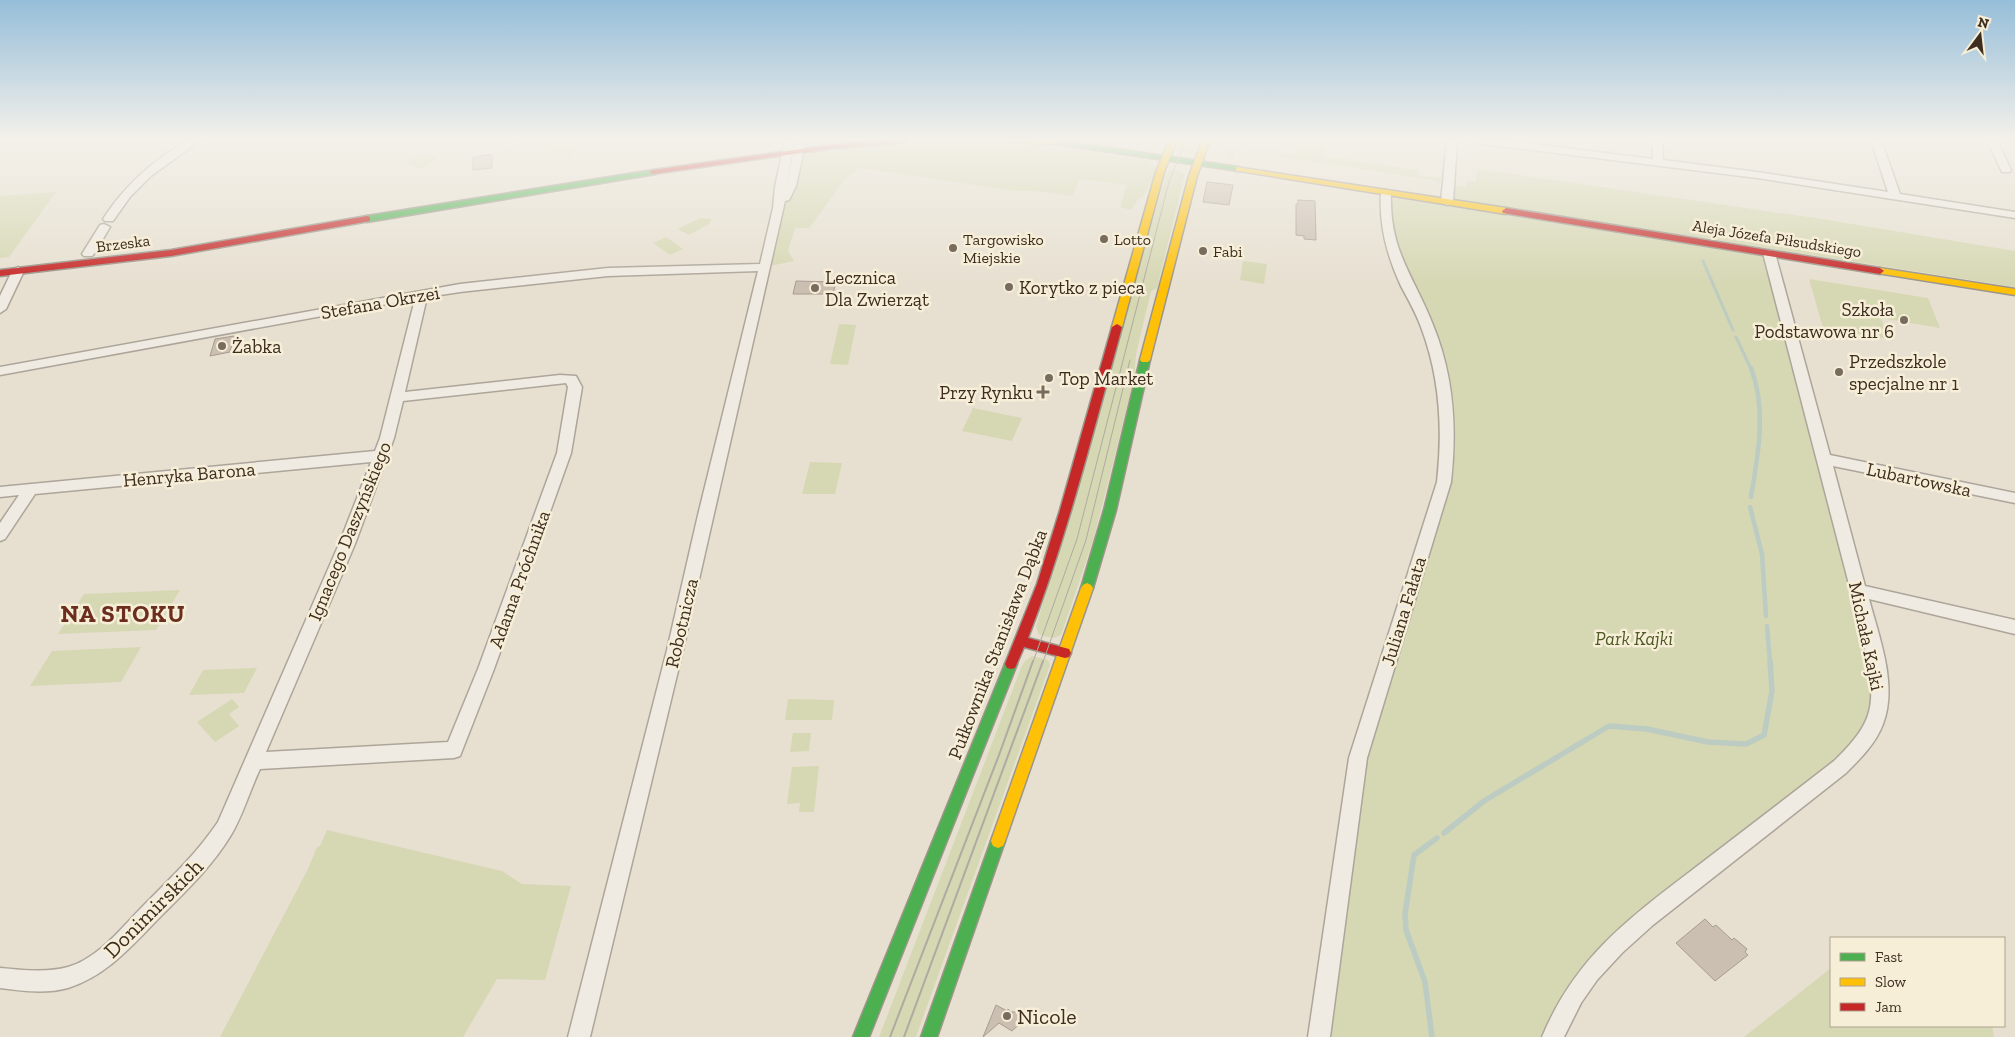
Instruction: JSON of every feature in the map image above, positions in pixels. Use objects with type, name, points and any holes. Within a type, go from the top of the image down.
[{"type":"main road","name":"Brzeska","points":[[0,273],[152,256],[546,188]]},
{"type":"main road","name":"Pułkownika Stanisława Dąbka","points":[[861,1037],[1043,584],[1066,510],[1157,188]]},
{"type":"main road","points":[[929,1037],[1085,594],[1110,510],[1160,301],[1190,188]]},
{"type":"main road","name":"Aleja Józefa Piłsudskiego","points":[[1358,188],[2015,292]]},
{"type":"main road","name":"Brzeska","points":[[0,263],[248,238]]},
{"type":"main road","points":[[1020,641],[1065,653]]},
{"type":"street","points":[[88,254],[106,223],[131,188]]},
{"type":"street","name":"Robotnicza","points":[[579,1037],[675,650],[705,515],[779,208],[780,188]]},
{"type":"street","name":"Robotnicza","points":[[779,208],[790,188]]},
{"type":"street","points":[[1447,202],[1448,188]]},
{"type":"street","points":[[1845,188],[2015,214]]},
{"type":"street","points":[[1892,188],[1895,196]]},
{"type":"street","name":"Juliana Fałata","points":[[1319,1037],[1358,758],[1444,482],[1448,456],[1445,396],[1435,346],[1424,317],[1397,262],[1391,242],[1385,204],[1386,193]]},
{"type":"street","name":"Michała Kajki","points":[[1553,1037],[1574,996],[1590,973],[1615,946],[1646,918],[1822,782],[1855,754],[1870,735],[1878,719],[1881,691],[1872,642],[1770,253]]},
{"type":"street","name":"Stefana Okrzei","points":[[0,371],[422,294],[608,272],[765,267]]},
{"type":"street","points":[[0,309],[18,271]]},
{"type":"street","name":"Ignacego Daszyńskiego","points":[[254,761],[347,544],[387,438],[422,294]]},
{"type":"street","name":"Adama Próchnika","points":[[254,761],[454,750],[486,669],[564,453],[575,387],[571,380],[560,379],[398,398]]},
{"type":"street","name":"Henryka Barona","points":[[0,492],[379,456]]},
{"type":"street","name":"Lubartowska","points":[[1823,459],[2015,498]]},
{"type":"street","points":[[0,535],[30,490]]},
{"type":"street","points":[[1860,591],[2015,627]]},
{"type":"street","name":"Donimirskich","points":[[0,978],[36,981],[56,980],[89,969],[105,957],[200,862],[213,846],[225,828],[254,761]]},
{"type":"green space","points":[[784,188],[839,188],[809,228],[795,228],[788,251],[794,261],[765,267]]},
{"type":"green space","points":[[997,188],[1076,188],[1073,196],[1036,191]]},
{"type":"green space","points":[[1126,188],[1147,188],[1142,198],[1139,198],[1131,210],[1120,207]]},
{"type":"green space","points":[[1162,188],[1181,188],[1157,288],[1151,291],[1136,354],[1134,380],[1093,541],[1061,635],[1054,638],[1039,635],[1036,627]]},
{"type":"green space","points":[[1448,188],[1611,188],[1822,219],[2015,251],[2015,287],[1447,198]]},
{"type":"green space","points":[[56,192],[9,257],[0,258],[0,196]]},
{"type":"green space","name":"Park Kajki","points":[[1386,196],[1770,257],[1877,669],[1870,735],[1615,946],[1553,1037],[1319,1037],[1354,777],[1444,482],[1441,370],[1404,280]]},
{"type":"green space","points":[[700,218],[712,219],[709,224],[689,235],[678,229]]},
{"type":"green space","points":[[666,237],[683,249],[670,255],[653,243]]},
{"type":"green space","points":[[1243,261],[1267,264],[1264,284],[1240,280]]},
{"type":"green space","points":[[1809,279],[1928,298],[1940,328],[1881,318],[1888,339],[1823,328]]},
{"type":"green space","points":[[839,324],[856,325],[848,365],[830,364]]},
{"type":"green space","points":[[973,408],[1022,418],[1012,441],[962,431]]},
{"type":"green space","points":[[810,462],[842,463],[835,494],[802,494]]},
{"type":"green space","points":[[180,590],[156,630],[58,634],[84,594]]},
{"type":"green space","points":[[141,647],[121,682],[30,686],[52,651]]},
{"type":"green space","points":[[1032,656],[1048,660],[1050,665],[916,1037],[879,1037],[1021,668],[1024,662]]},
{"type":"green space","points":[[257,668],[244,693],[189,695],[203,670]]},
{"type":"green space","points":[[232,699],[239,707],[229,714],[239,726],[215,742],[197,722]]},
{"type":"green space","points":[[788,699],[834,700],[832,720],[785,720]]},
{"type":"green space","points":[[793,733],[811,733],[809,751],[790,752]]},
{"type":"green space","points":[[819,766],[814,812],[799,812],[800,803],[787,804],[792,767]]},
{"type":"green space","points":[[327,830],[502,871],[522,884],[571,886],[545,980],[497,979],[463,1037],[220,1037]]},
{"type":"green space","points":[[1830,969],[1830,1027],[1992,1027],[1994,1037],[1744,1037]]},
{"type":"building","points":[[1206,188],[1232,188],[1229,205],[1203,202]]},
{"type":"building","points":[[1298,200],[1315,201],[1316,240],[1304,239],[1304,236],[1296,235],[1296,204],[1298,204]]},
{"type":"building","name":"Lecznica Dla Zwierząt","points":[[796,281],[836,282],[833,294],[793,294]]},
{"type":"building","name":"Żabka","points":[[234,336],[230,352],[210,356],[215,339]]},
{"type":"building","points":[[1705,919],[1713,927],[1716,925],[1732,940],[1734,938],[1747,949],[1745,952],[1748,955],[1715,981],[1676,943]]},
{"type":"building","name":"Nicole","points":[[996,1005],[1007,1011],[1008,1009],[1011,1012],[1016,1012],[1024,1020],[1012,1031],[999,1023],[983,1037]]},
{"type":"waterway","points":[[1703,261],[1733,330]]},
{"type":"waterway","points":[[1736,337],[1751,369]]},
{"type":"waterway","points":[[1751,368],[1756,384],[1760,416],[1760,432],[1751,497]]},
{"type":"waterway","points":[[1750,507],[1762,554],[1766,616]]},
{"type":"waterway","points":[[1767,626],[1770,662]]},
{"type":"waterway","points":[[1444,833],[1484,801],[1609,726],[1647,729],[1708,742],[1746,744],[1764,735],[1772,691],[1770,661]]},
{"type":"waterway","points":[[1432,1037],[1425,982],[1406,930],[1405,914],[1414,855],[1437,838]]},
{"type":"tram line","points":[[1033,662],[1077,539],[1167,188]]},
{"type":"tram line","points":[[1043,662],[1086,540],[1130,360]]},
{"type":"tram line","points":[[890,1037],[999,755],[1033,661]]},
{"type":"tram line","points":[[904,1037],[1043,661]]},
{"type":"traffic: fast","points":[[367,219],[546,188]]},
{"type":"traffic: fast","points":[[1087,588],[1110,510],[1145,360]]},
{"type":"traffic: fast","points":[[861,1037],[1011,664]]},
{"type":"traffic: fast","points":[[929,1037],[998,841]]},
{"type":"traffic: slow","points":[[1117,327],[1155,188]]},
{"type":"traffic: slow","points":[[1145,360],[1190,188]]},
{"type":"traffic: slow","points":[[1362,188],[1506,211]]},
{"type":"traffic: slow","points":[[1880,271],[2015,292]]},
{"type":"traffic: slow","points":[[998,841],[1087,588]]},
{"type":"traffic: jam","points":[[1506,211],[1880,271]]},
{"type":"traffic: jam","points":[[0,273],[171,253],[367,219]]},
{"type":"traffic: jam","points":[[1011,664],[1043,584],[1066,510],[1117,327]]},
{"type":"traffic: jam","points":[[1020,641],[1065,653]]},
{"type":"place","name":"Lotto","points":[[1104,239]]},
{"type":"place","name":"Targowisko Miejskie","points":[[953,248]]},
{"type":"place","name":"Fabi","points":[[1203,251]]},
{"type":"place","name":"Korytko z pieca","points":[[1009,287]]},
{"type":"place","name":"Lecznica Dla Zwierząt","points":[[815,288]]},
{"type":"place","name":"Szkoła Podstawowa nr 6","points":[[1904,320]]},
{"type":"place","name":"Żabka","points":[[222,346]]},
{"type":"place","name":"Przedszkole specjalne nr 1","points":[[1839,372]]},
{"type":"place","name":"Top Market","points":[[1049,378]]},
{"type":"place","name":"Przy Rynku","points":[[1043,392]]},
{"type":"place","name":"Nicole","points":[[1007,1016]]},
{"type":"district","name":"NA STOKU","points":[[123,614]]}]
